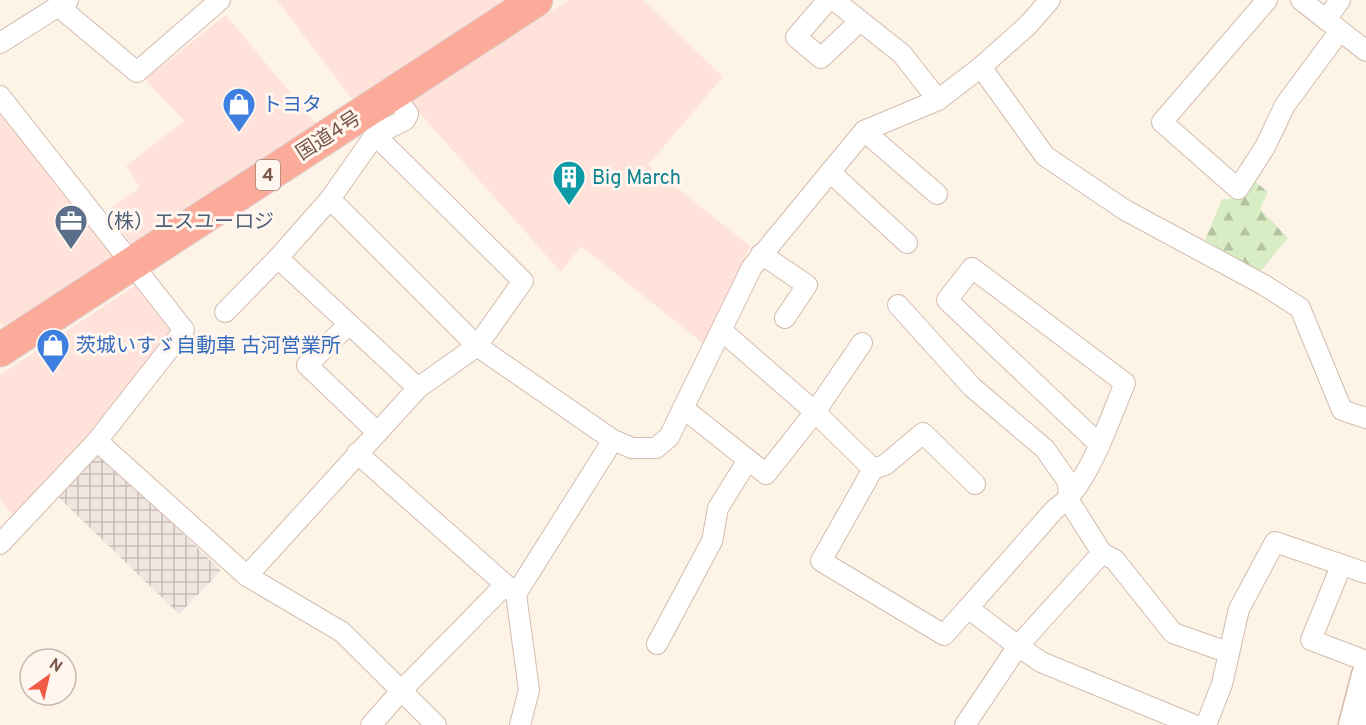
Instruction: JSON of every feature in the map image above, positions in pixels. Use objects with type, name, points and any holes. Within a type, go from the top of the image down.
[{"type":"highway","name":"国道4号","points":[[0,350],[536,0]]},
{"type":"street","points":[[0,43],[63,3],[137,72],[220,0]]},
{"type":"street","points":[[828,0],[796,37],[821,58],[860,21]]},
{"type":"street","points":[[834,0],[902,54],[938,100]]},
{"type":"street","points":[[330,199],[477,346],[613,440],[632,448],[656,448],[669,437],[761,254],[864,131],[938,100],[981,67],[1028,25],[1050,0]]},
{"type":"street","points":[[1267,0],[1162,122],[1238,189],[1265,147],[1285,105],[1332,26],[1340,0]]},
{"type":"street","points":[[1301,0],[1366,51]]},
{"type":"street","points":[[981,67],[1045,156],[1125,210],[1264,285],[1300,309],[1342,410],[1366,418]]},
{"type":"street","points":[[225,312],[278,258],[330,199],[375,135],[405,120],[408,114],[393,93]]},
{"type":"street","points":[[0,96],[184,330],[97,441],[0,544]]},
{"type":"street","points":[[864,131],[937,194]]},
{"type":"street","points":[[247,576],[418,388],[477,346],[523,281],[375,135]]},
{"type":"street","points":[[830,172],[907,243]]},
{"type":"street","points":[[761,254],[807,285],[785,318]]},
{"type":"street","points":[[278,258],[418,388]]},
{"type":"street","points":[[975,484],[923,433],[885,465],[873,469],[821,561],[944,635],[1055,509],[1069,501],[1100,444],[1125,383],[972,268],[947,300],[1100,444]]},
{"type":"street","points":[[898,305],[972,387],[1045,449],[1068,482],[1069,501],[1102,553],[1115,560],[1173,633],[1227,652]]},
{"type":"street","points":[[349,324],[307,365],[377,432]]},
{"type":"street","points":[[721,330],[815,412],[873,469]]},
{"type":"street","points":[[683,408],[766,474],[815,412],[862,343]]},
{"type":"street","points":[[371,725],[401,691],[510,590],[530,568],[613,440]]},
{"type":"street","points":[[97,441],[247,576],[342,632],[436,725]]},
{"type":"street","points":[[357,453],[510,590],[529,690],[520,725]]},
{"type":"street","points":[[657,644],[712,541],[718,508],[748,460]]},
{"type":"street","points":[[1206,725],[1222,684],[1227,652],[1239,609],[1275,542],[1366,573]]},
{"type":"street","points":[[971,723],[1018,646],[1102,553]]},
{"type":"street","points":[[1341,566],[1311,640],[1366,661]]},
{"type":"street","points":[[968,608],[1041,662],[1194,725]]},
{"type":"street","points":[[1353,725],[1366,675]]},
{"type":"shaded area","points":[[277,0],[508,0],[358,107]]},
{"type":"shaded area","points":[[569,0],[643,0],[723,77],[648,165],[750,246],[705,345],[581,246],[561,272],[407,99]]},
{"type":"shaded area","points":[[226,15],[316,124],[134,247],[107,211],[140,187],[126,166],[184,121],[145,79]]},
{"type":"shaded area","points":[[0,107],[121,259],[3,326],[0,323]]},
{"type":"shaded area","points":[[139,283],[184,330],[16,520],[0,499],[0,375]]},
{"type":"shaded area","points":[[94,446],[221,571],[179,614],[51,490]]},
{"type":"green space","points":[[1252,179],[1268,192],[1260,209],[1288,238],[1259,273],[1205,240],[1222,199],[1243,198]]},
{"type":"place","name":"トヨタ","points":[[239,133]]},
{"type":"place","name":"Big March","points":[[569,206]]},
{"type":"place","name":"（株）エスユーロジ","points":[[71,250]]},
{"type":"place","name":"茨城いすゞ自動車 古河営業所","points":[[53,374]]}]
